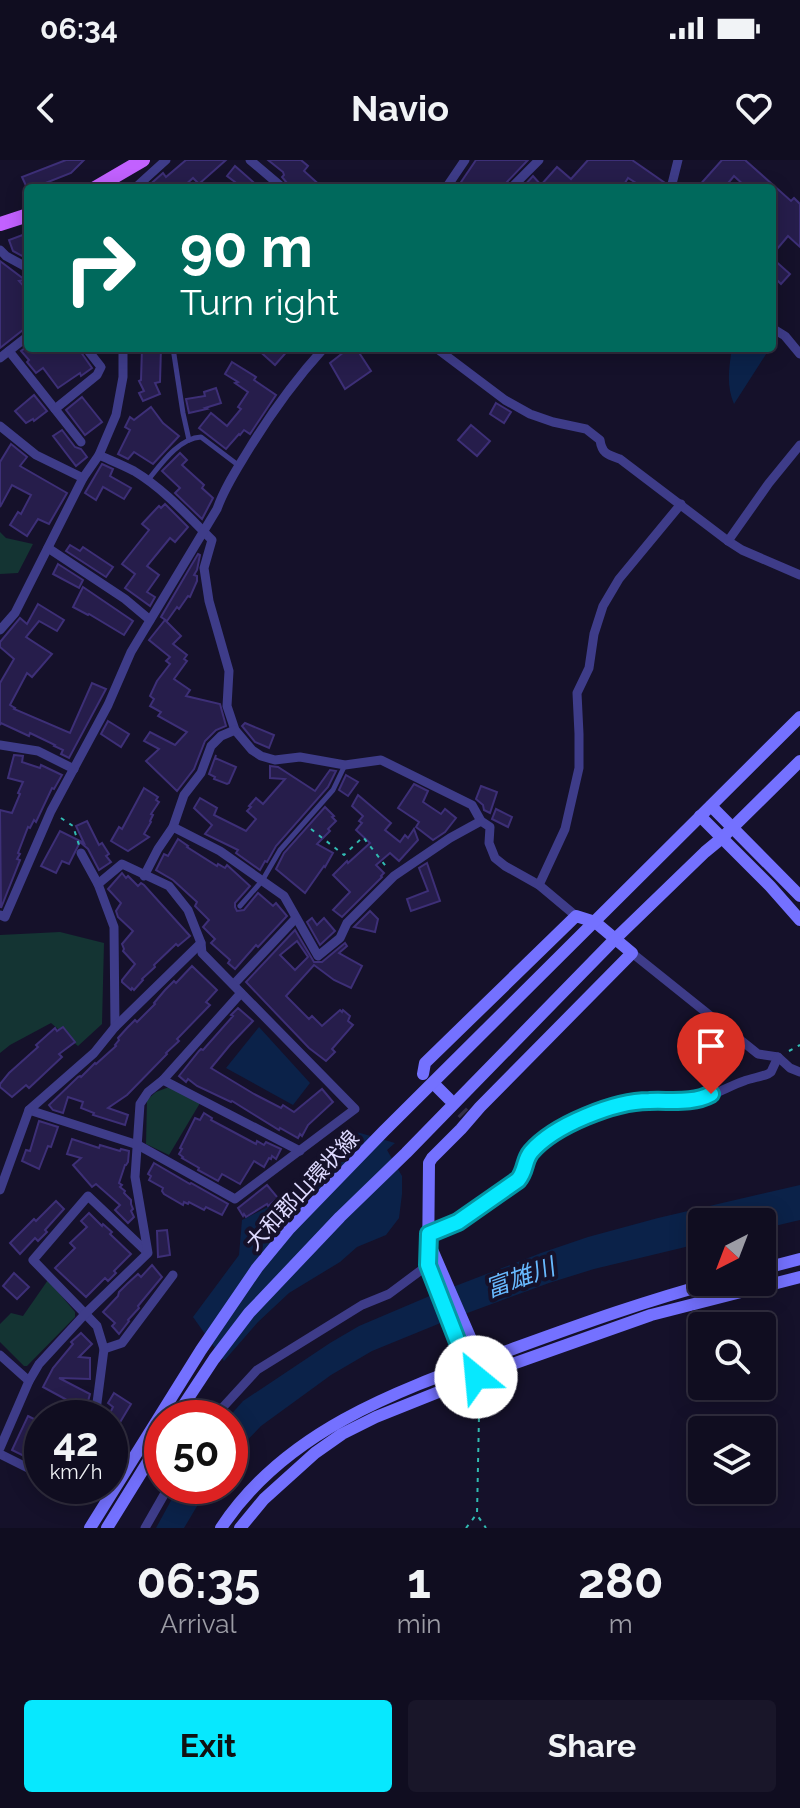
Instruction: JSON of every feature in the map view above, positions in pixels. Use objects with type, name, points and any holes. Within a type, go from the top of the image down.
[{"type":"main road","points":[[102,184],[143,160]]},
{"type":"main road","points":[[0,224],[24,216]]},
{"type":"main road","name":"大和郡山環状線","points":[[90,1528],[201,1350],[265,1258],[290,1228],[800,717]]},
{"type":"main road","name":"大和郡山環状線","points":[[187,1400],[249,1313],[340,1217],[615,939],[800,761]]},
{"type":"main road","points":[[711,806],[800,896]]},
{"type":"main road","points":[[700,816],[800,920]]},
{"type":"main road","points":[[423,1074],[425,1063],[576,916],[595,922],[632,953],[466,1117],[461,1129],[429,1163],[429,1238],[434,1265],[474,1371]]},
{"type":"main road","points":[[436,1086],[449,1099]]},
{"type":"main road","points":[[776,1265],[800,1259]]},
{"type":"main road","points":[[221,1528],[280,1464],[335,1423],[369,1405],[651,1315],[800,1277]]},
{"type":"main road","points":[[240,1528],[290,1474],[342,1434],[474,1371],[624,1308],[688,1290]]},
{"type":"main road","points":[[107,1528],[144,1468]]},
{"type":"street","points":[[139,184],[166,160]]},
{"type":"street","points":[[250,160],[278,184]]},
{"type":"street","points":[[449,184],[465,160]]},
{"type":"street","points":[[515,184],[539,160]]},
{"type":"street","points":[[672,184],[678,160]]},
{"type":"street","points":[[0,250],[24,266]]},
{"type":"street","points":[[776,330],[800,354]]},
{"type":"street","points":[[0,358],[24,339]]},
{"type":"street","points":[[9,351],[81,442]]},
{"type":"street","points":[[55,409],[97,375],[101,367],[89,352]]},
{"type":"street","points":[[0,630],[15,613],[83,478],[99,455],[116,415],[123,377],[123,352]]},
{"type":"street","points":[[0,915],[5,917],[51,811],[108,705],[131,652],[217,509],[238,466],[287,391],[321,352]]},
{"type":"street","points":[[441,352],[505,400],[530,414],[586,429],[600,440],[602,449],[608,455],[620,459],[728,541],[800,575]]},
{"type":"street","points":[[0,426],[36,455],[83,478]]},
{"type":"street","points":[[728,541],[800,445]]},
{"type":"street","points":[[99,455],[148,480],[212,540],[204,568],[209,601],[229,671],[227,706],[235,730],[252,750],[275,760],[300,757],[345,765],[381,760],[472,805],[481,821],[490,827],[489,843],[495,858],[539,885],[576,916]]},
{"type":"street","points":[[539,885],[565,829],[579,768],[577,693],[589,668],[594,634],[603,606],[619,579],[681,504]]},
{"type":"street","points":[[48,548],[125,599],[150,620]]},
{"type":"street","points":[[144,876],[173,827],[184,795],[201,773],[211,746],[221,736],[235,730]]},
{"type":"street","points":[[0,745],[38,751],[74,769]]},
{"type":"street","points":[[173,827],[220,851],[284,896],[318,956],[340,938],[347,923],[394,876],[481,821]]},
{"type":"street","points":[[81,853],[98,884],[114,927],[115,1027]]},
{"type":"street","points":[[29,1110],[138,1145],[235,1199],[355,1109],[202,953],[188,910],[169,886],[122,864],[98,884]]},
{"type":"street","points":[[234,984],[296,918]]},
{"type":"street","points":[[0,1190],[29,1110],[94,1053],[115,1027],[201,943]]},
{"type":"street","points":[[632,953],[758,1054],[778,1057],[800,1072]]},
{"type":"street","points":[[148,1253],[135,1177],[140,1104],[241,993]]},
{"type":"street","points":[[429,1238],[458,1222],[518,1180],[533,1150],[568,1126],[594,1113],[633,1101],[704,1098],[768,1074],[778,1057]]},
{"type":"street","points":[[163,1080],[300,1151]]},
{"type":"street","points":[[97,1400],[104,1349],[97,1326],[33,1260],[88,1196],[148,1253]]},
{"type":"street","points":[[24,1465],[0,1451],[29,1381],[39,1364],[86,1313],[148,1253]]},
{"type":"street","points":[[230,1400],[257,1370],[434,1265]]},
{"type":"street","points":[[104,1349],[122,1343],[173,1275]]},
{"type":"street","points":[[0,1355],[29,1381]]},
{"type":"street","points":[[145,1528],[159,1504]]},
{"type":"lane","points":[[174,352],[189,440]]},
{"type":"lane","points":[[148,480],[174,450],[195,437],[201,437],[238,466]]},
{"type":"lane","points":[[240,906],[262,881],[280,850],[333,790],[345,765]]},
{"type":"path","points":[[51,811],[73,826],[81,853]]},
{"type":"path","points":[[304,823],[344,855],[363,837],[394,876]]},
{"type":"path","points":[[778,1057],[800,1045]]},
{"type":"path","points":[[474,1371],[479,1415],[477,1515],[486,1528]]},
{"type":"path","points":[[466,1528],[477,1515]]},
{"type":"green space","points":[[0,532],[6,538],[33,544],[18,573],[0,574]]},
{"type":"green space","points":[[60,932],[104,943],[102,1024],[78,1046],[51,1023],[0,1053],[0,935]]},
{"type":"green space","points":[[169,1087],[200,1103],[169,1155],[146,1144],[147,1100]]},
{"type":"green space","points":[[48,1280],[75,1312],[75,1317],[24,1366],[0,1342],[0,1324],[11,1313],[23,1316]]},
{"type":"water","points":[[731,352],[767,352],[734,404],[729,369]]},
{"type":"water","points":[[259,1027],[310,1083],[293,1105],[226,1068]]},
{"type":"water","points":[[353,1131],[395,1143],[387,1150],[402,1176],[399,1218],[386,1235],[357,1247],[340,1262],[289,1293],[224,1361],[193,1317],[239,1255],[242,1220],[294,1194]]},
{"type":"water","points":[[800,1185],[800,1220],[776,1226],[776,1208],[701,1208]]},
{"type":"water","name":"富雄川","points":[[688,1211],[688,1246],[549,1283],[372,1351],[331,1375],[261,1426],[248,1439],[248,1400],[244,1400],[359,1326],[541,1253]]},
{"type":"water","points":[[169,1504],[198,1504],[184,1528],[156,1528]]},
{"type":"building","points":[[66,160],[84,160],[71,173],[43,184],[25,184],[22,177]]},
{"type":"building","points":[[186,160],[226,160],[199,184],[193,178],[186,184],[151,184],[163,173],[166,177]]},
{"type":"building","points":[[268,160],[301,160],[308,166],[304,171],[319,184],[288,184],[282,177],[283,172]]},
{"type":"building","points":[[476,160],[528,160],[506,184],[460,184]]},
{"type":"building","points":[[588,160],[632,160],[665,183],[638,184],[628,178],[624,184],[542,184],[557,167],[571,179]]},
{"type":"building","points":[[722,160],[745,160],[772,184],[743,184],[734,176],[727,184],[701,184]]},
{"type":"building","points":[[235,166],[255,184],[238,184],[227,176]]},
{"type":"building","points":[[533,176],[540,184],[526,184]]},
{"type":"building","points":[[776,188],[791,201],[794,198],[800,204],[800,247],[788,236],[776,250]]},
{"type":"building","points":[[24,234],[24,257],[13,251],[9,240]]},
{"type":"building","points":[[0,261],[24,279],[19,281],[24,287],[24,330],[0,348]]},
{"type":"building","points":[[776,262],[790,274],[781,284],[777,280]]},
{"type":"building","points":[[21,351],[81,352],[92,368],[58,388],[43,368],[36,373]]},
{"type":"building","points":[[142,352],[161,352],[160,382],[155,383],[160,394],[143,401],[139,393],[144,391]]},
{"type":"building","points":[[260,352],[286,352],[275,365]]},
{"type":"building","points":[[344,352],[359,352],[371,371],[345,389],[330,363]]},
{"type":"building","points":[[232,362],[256,377],[254,380],[276,395],[250,434],[244,430],[226,449],[199,428],[211,413],[227,426],[241,409],[238,407],[248,392],[225,374]]},
{"type":"building","points":[[216,388],[221,403],[189,413],[186,399],[205,396],[204,392]]},
{"type":"building","points":[[34,395],[47,411],[26,423],[15,411]]},
{"type":"building","points":[[82,397],[102,422],[85,435],[66,410]]},
{"type":"building","points":[[496,403],[511,412],[504,423],[490,414]]},
{"type":"building","points":[[151,407],[163,423],[179,436],[153,464],[134,452],[128,459],[118,454],[130,430],[125,427],[130,417],[134,420]]},
{"type":"building","points":[[471,425],[490,441],[477,456],[458,440]]},
{"type":"building","points":[[62,430],[87,457],[76,466],[53,436]]},
{"type":"building","points":[[11,444],[27,457],[20,466],[67,493],[49,524],[38,519],[27,536],[10,525],[18,512],[21,514],[31,495],[12,485],[0,507],[0,462]]},
{"type":"building","points":[[180,453],[187,460],[182,465],[213,498],[202,519],[175,493],[180,488],[162,471]]},
{"type":"building","points":[[102,464],[113,469],[110,476],[131,488],[124,499],[103,487],[96,500],[85,493]]},
{"type":"building","points":[[165,504],[188,527],[175,542],[170,538],[147,566],[159,575],[147,592],[155,597],[150,606],[125,588],[135,574],[122,564],[149,530],[142,524],[159,506],[161,508]]},
{"type":"building","points":[[70,545],[80,551],[83,547],[113,567],[106,577],[66,551]]},
{"type":"building","points":[[198,554],[194,575],[197,581],[190,597],[179,609],[177,607],[167,621],[161,617]]},
{"type":"building","points":[[58,564],[83,580],[79,588],[53,574]]},
{"type":"building","points":[[83,587],[133,621],[124,635],[73,607]]},
{"type":"building","points":[[38,604],[64,620],[57,631],[39,621],[26,637],[52,654],[32,677],[27,673],[10,705],[70,733],[92,683],[106,689],[69,758],[61,754],[63,750],[30,733],[29,736],[0,725],[0,683],[14,659],[0,647],[0,642],[20,618],[27,624]]},
{"type":"building","points":[[165,620],[181,636],[173,644],[187,655],[184,659],[187,661],[174,679],[190,690],[186,696],[220,704],[226,726],[216,730],[205,741],[194,769],[177,791],[146,761],[159,749],[144,741],[150,732],[175,745],[187,732],[158,716],[161,712],[150,706],[154,699],[150,696],[157,681],[170,664],[166,661],[170,657],[149,640]]},
{"type":"building","points":[[108,721],[129,734],[121,747],[101,734]]},
{"type":"building","points":[[245,723],[274,735],[269,748],[255,742],[242,726]]},
{"type":"building","points":[[14,755],[23,756],[22,762],[40,768],[41,765],[62,775],[52,788],[36,822],[34,820],[28,827],[18,853],[17,859],[20,860],[1,908],[0,810],[12,813],[23,782],[8,778]]},
{"type":"building","points":[[216,755],[215,758],[236,767],[227,784],[209,774]]},
{"type":"building","points":[[270,766],[278,767],[315,791],[330,770],[336,771],[328,787],[276,846],[260,870],[236,853],[238,850],[205,834],[212,825],[194,808],[200,798],[217,808],[214,815],[246,831],[256,819],[247,811],[249,806],[256,798],[263,804],[285,779],[270,778]]},
{"type":"building","points":[[346,775],[358,782],[348,796],[339,790]]},
{"type":"building","points":[[414,784],[428,791],[423,802],[441,814],[445,809],[456,818],[445,832],[433,840],[416,827],[419,822],[398,808]]},
{"type":"building","points":[[481,786],[497,792],[490,813],[476,799]]},
{"type":"building","points":[[144,788],[158,797],[156,800],[159,802],[144,834],[149,837],[128,851],[111,841],[119,827],[122,829]]},
{"type":"building","points":[[358,795],[391,823],[385,830],[400,842],[405,835],[408,838],[414,829],[418,840],[399,861],[390,853],[376,865],[384,873],[382,877],[342,917],[333,910],[350,892],[333,875],[370,843],[356,830],[363,816],[352,806]]},
{"type":"building","points":[[325,807],[336,821],[317,844],[333,853],[305,893],[276,869],[284,853]]},
{"type":"building","points":[[496,809],[512,817],[508,827],[492,819]]},
{"type":"building","points":[[87,821],[111,862],[99,870],[88,849],[80,842],[69,864],[62,861],[56,873],[41,866],[60,831],[84,843],[76,826]]},
{"type":"building","points":[[178,839],[217,866],[225,868],[227,865],[250,886],[235,903],[237,911],[244,910],[258,893],[273,906],[276,903],[287,916],[235,969],[228,963],[230,960],[211,943],[215,939],[203,927],[209,920],[195,906],[197,902],[173,880],[156,870],[164,854],[168,856]]},
{"type":"building","points":[[427,863],[440,901],[411,911],[407,899],[428,891],[419,868]]},
{"type":"building","points":[[122,873],[138,886],[141,883],[144,885],[190,936],[178,946],[176,944],[154,965],[134,990],[122,982],[135,964],[123,951],[122,944],[133,931],[118,917],[116,911],[121,903],[108,889]]},
{"type":"building","points":[[370,911],[378,919],[375,932],[354,927]]},
{"type":"building","points":[[312,918],[317,925],[324,918],[335,931],[320,945],[307,922]]},
{"type":"building","points":[[295,930],[314,962],[322,962],[345,943],[347,946],[339,953],[362,966],[351,988],[314,965],[286,996],[309,1019],[312,1016],[322,1026],[340,1010],[350,1016],[348,1021],[353,1025],[332,1049],[335,1052],[326,1061],[309,1048],[246,982]],"holes":[[[297,941],[308,957],[295,970],[280,955]]]},
{"type":"building","points":[[192,966],[217,990],[206,1002],[210,1005],[167,1054],[127,1095],[108,1108],[128,1115],[125,1125],[93,1115],[81,1108],[83,1102],[68,1097],[63,1113],[53,1110],[49,1105],[116,1046],[118,1038],[127,1028],[135,1020],[137,1022],[165,990]]},
{"type":"building","points":[[238,1008],[253,1021],[211,1068],[254,1094],[294,1112],[322,1089],[333,1102],[298,1138],[179,1076]]},
{"type":"building","points":[[63,1027],[75,1042],[59,1054],[62,1057],[29,1088],[26,1085],[12,1097],[0,1087],[9,1073],[38,1047],[36,1045],[55,1028],[57,1031]]},
{"type":"building","points":[[204,1113],[211,1120],[256,1144],[257,1141],[264,1145],[266,1142],[281,1149],[276,1159],[272,1156],[269,1158],[264,1167],[254,1161],[240,1184],[222,1174],[218,1181],[198,1170],[179,1154],[195,1118],[200,1120]]},
{"type":"building","points":[[39,1121],[58,1127],[39,1169],[22,1161],[26,1150],[30,1151]]},
{"type":"building","points":[[72,1139],[99,1148],[100,1145],[129,1151],[119,1183],[131,1200],[134,1217],[128,1223],[115,1210],[120,1205],[96,1184],[92,1187],[73,1165],[81,1158],[67,1154]]},
{"type":"building","points":[[154,1163],[228,1204],[222,1215],[189,1202],[183,1205],[164,1194],[163,1188],[149,1180],[151,1176],[148,1174]]},
{"type":"building","points":[[267,1185],[278,1198],[268,1206],[243,1216],[238,1208]]},
{"type":"building","points":[[56,1201],[64,1209],[45,1230],[47,1232],[38,1241],[35,1238],[20,1254],[10,1243]]},
{"type":"building","points":[[89,1213],[112,1232],[110,1234],[131,1254],[108,1281],[105,1278],[86,1297],[55,1268],[75,1248],[70,1243],[87,1227],[81,1221]]},
{"type":"building","points":[[167,1230],[170,1255],[158,1257],[157,1231]]},
{"type":"building","points":[[152,1265],[162,1277],[119,1334],[112,1326],[115,1323],[103,1312],[127,1284],[138,1274],[141,1277]]},
{"type":"building","points":[[14,1273],[29,1287],[17,1299],[3,1286]]},
{"type":"building","points":[[81,1333],[92,1344],[79,1357],[90,1358],[90,1379],[59,1378],[90,1394],[88,1400],[67,1400],[43,1387],[53,1368],[73,1344],[71,1342]]},
{"type":"building","points":[[114,1393],[125,1400],[110,1400]]},
{"type":"building","points":[[24,1424],[24,1456],[12,1450]]},
{"type":"tunnel","points":[[449,1099],[464,1114]]},
{"type":"route","points":[[476,1377],[472,1364],[461,1350],[428,1265],[429,1234],[458,1222],[518,1180],[533,1150],[546,1139],[594,1113],[633,1101],[682,1101],[711,1094]]}]
